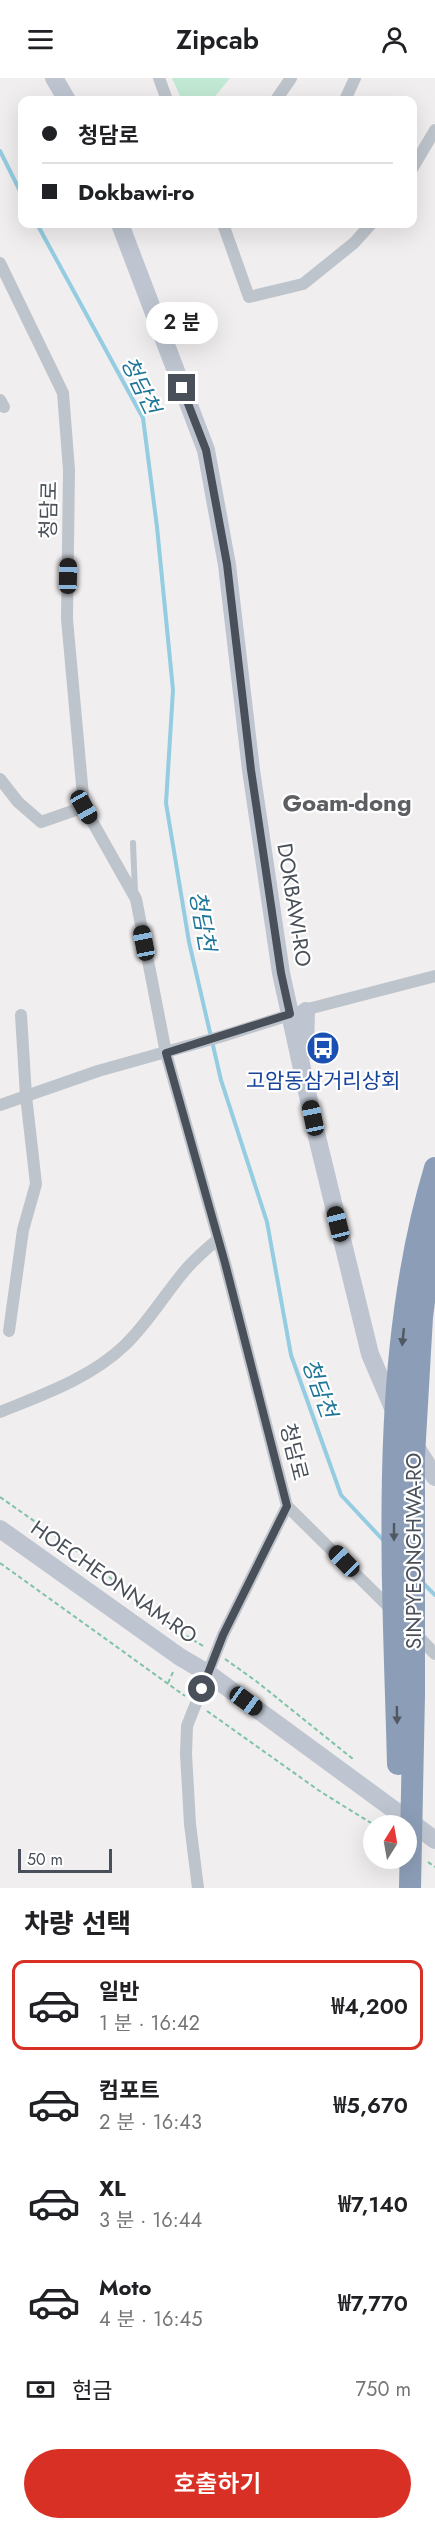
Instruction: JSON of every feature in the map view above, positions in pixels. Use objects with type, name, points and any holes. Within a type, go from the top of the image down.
[{"type":"highway","name":"SINPYEONGHWA-RO","points":[[403,1874],[405,1773],[395,1660],[394,1464],[398,1384],[409,1279],[425,1200],[435,1168]]},
{"type":"highway","name":"SINPYEONGHWA-RO","points":[[399,1815],[414,1695],[414,1456],[422,1317],[435,1215]]},
{"type":"main road","points":[[54,78],[65,96]]},
{"type":"main road","name":"DOKBAWI-RO","points":[[122,228],[206,450],[227,564],[251,770],[281,973],[301,1011],[305,1078],[369,1354],[390,1405],[435,1477]]},
{"type":"main road","name":"HOECHEONNAM-RO","points":[[0,1529],[180,1657],[208,1674],[435,1840]]},
{"type":"street","points":[[159,78],[166,96]]},
{"type":"street","points":[[279,96],[291,78]]},
{"type":"street","points":[[347,96],[355,78]]},
{"type":"street","points":[[417,161],[435,130]]},
{"type":"street","points":[[224,228],[249,297],[303,284],[354,243],[367,228]]},
{"type":"street","name":"청담로","points":[[0,263],[63,393],[69,470],[67,619],[84,807],[136,899],[170,1052],[287,1506],[223,1635],[187,1726],[186,1754],[190,1813],[198,1888]]},
{"type":"street","points":[[0,779],[18,802],[41,822],[84,807]]},
{"type":"street","points":[[0,1105],[98,1071],[170,1052],[301,1011],[435,976]]},
{"type":"street","points":[[9,1330],[23,1230],[36,1184],[26,1096],[21,1015]]},
{"type":"street","points":[[0,1412],[54,1390],[87,1372],[123,1347],[143,1326],[183,1272],[218,1239]]},
{"type":"street","points":[[287,1506],[314,1530],[435,1654]]},
{"type":"lane","points":[[133,843],[136,899]]},
{"type":"path","points":[[0,1497],[71,1547],[190,1640]]},
{"type":"path","points":[[0,1563],[168,1683]]},
{"type":"path","points":[[226,1660],[256,1681],[356,1761]]},
{"type":"path","points":[[217,1718],[321,1792],[363,1818]]},
{"type":"green space","points":[[172,78],[230,78],[215,96],[180,96]]},
{"type":"waterway","name":"청담천","points":[[0,151],[18,187]]},
{"type":"waterway","name":"청담천","points":[[39,228],[143,418],[157,527],[173,690],[166,803],[189,942],[221,1080],[267,1222],[291,1355],[341,1495],[383,1540]]},
{"type":"waterway","name":"청담천","points":[[423,1583],[435,1595]]},
{"type":"place","name":"고암동삼거리상회","points":[[323,1048]]},
{"type":"district","name":"Goam-dong","points":[[347,802]]},
{"type":"route","points":[[182,388],[206,450],[227,564],[251,770],[281,973],[290,1014],[166,1053],[225,1263],[287,1506],[223,1635],[202,1689]]}]
